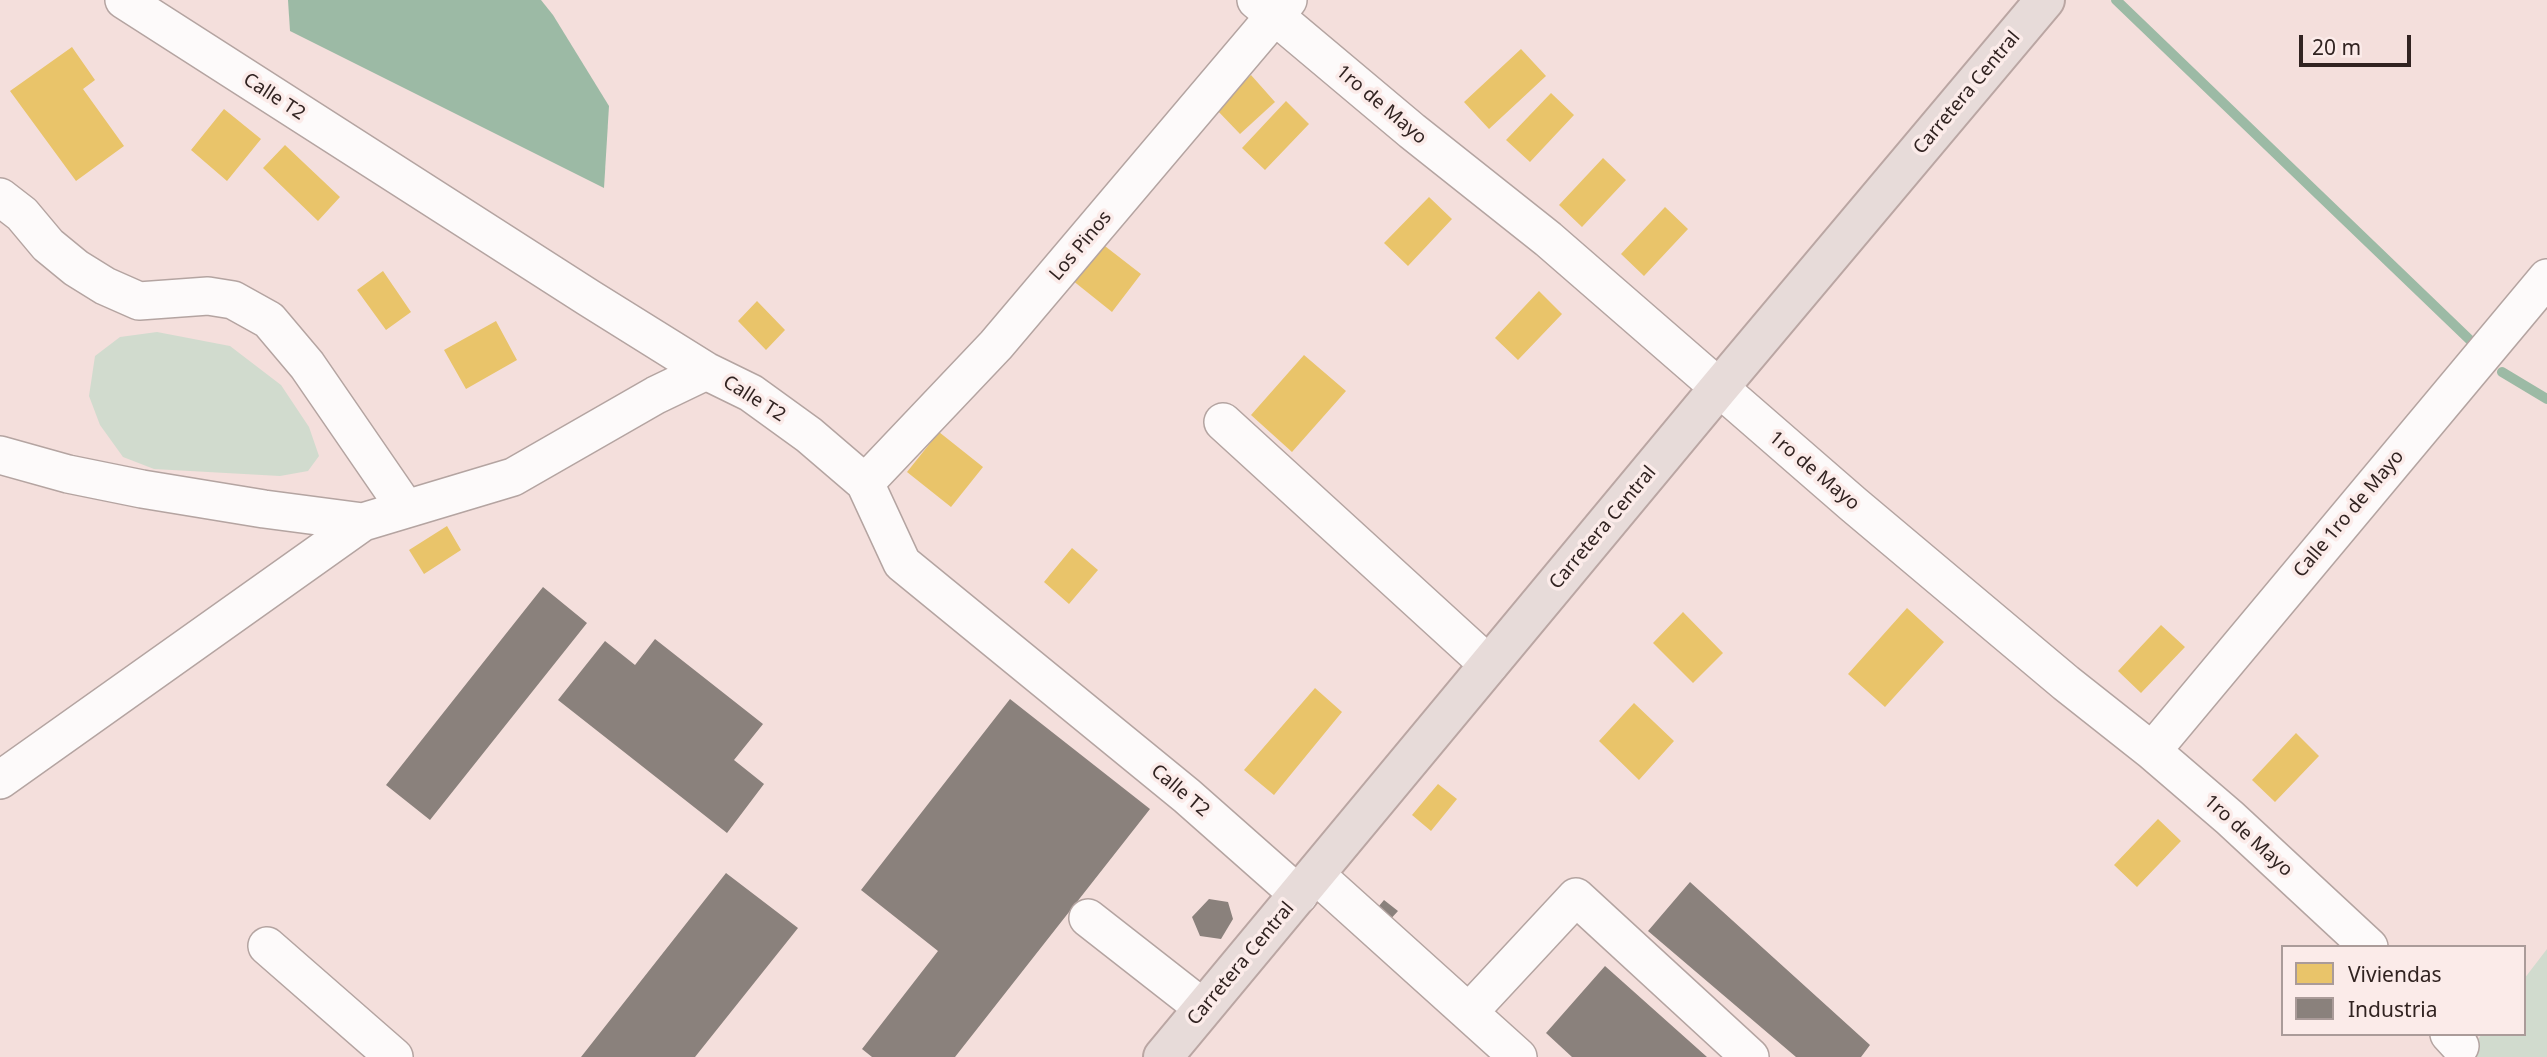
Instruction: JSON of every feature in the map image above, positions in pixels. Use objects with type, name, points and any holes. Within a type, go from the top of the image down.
[{"type":"highway","name":"Carretera Central","points":[[1163,1057],[2045,0]]},
{"type":"street","name":"Calle T2","points":[[124,0],[706,371],[751,393],[808,435],[865,483],[902,562],[1187,796],[1307,885],[1469,1012],[1518,1057]]},
{"type":"street","name":"1ro de Mayo","points":[[1273,5],[1412,131],[1548,239],[1718,389],[2230,818],[2367,945]]},
{"type":"street","name":"Los Pinos","points":[[865,483],[996,345],[1273,5]]},
{"type":"street","points":[[0,197],[22,214],[48,245],[76,268],[105,286],[139,301],[208,296],[233,300],[269,320],[307,365],[406,509]]},
{"type":"street","name":"Calle 1ro de Mayo","points":[[2152,751],[2547,278]]},
{"type":"street","points":[[0,780],[362,522],[513,477],[656,395],[706,371]]},
{"type":"street","points":[[1223,422],[1489,665]]},
{"type":"street","points":[[0,455],[68,474],[142,489],[362,522]]},
{"type":"street","points":[[1469,1012],[1576,897],[1750,1057]]},
{"type":"street","points":[[1088,918],[1203,1008]]},
{"type":"street","points":[[267,946],[394,1057]]},
{"type":"shaded area","points":[[288,0],[541,0],[609,106],[604,188],[290,31]]},
{"type":"shaded area","points":[[157,332],[230,346],[281,385],[309,427],[319,456],[308,471],[280,476],[154,469],[123,457],[100,425],[89,396],[95,356],[120,337]]},
{"type":"shaded area","points":[[2547,949],[2547,1057],[2464,1057],[2480,1036],[2526,1036],[2526,976]]},
{"type":"building: Viviendas","points":[[72,47],[95,80],[83,89],[124,146],[76,181],[10,91]]},
{"type":"building: Viviendas","points":[[1521,49],[1546,76],[1489,129],[1464,102]]},
{"type":"building: Viviendas","points":[[1251,75],[1275,102],[1240,134],[1215,108]]},
{"type":"building: Viviendas","points":[[1551,93],[1574,115],[1530,162],[1506,140]]},
{"type":"building: Viviendas","points":[[1286,101],[1309,124],[1265,170],[1242,148]]},
{"type":"building: Viviendas","points":[[224,109],[261,139],[227,181],[191,150]]},
{"type":"building: Viviendas","points":[[285,145],[340,197],[318,221],[263,168]]},
{"type":"building: Viviendas","points":[[1603,158],[1626,180],[1582,227],[1559,205]]},
{"type":"building: Viviendas","points":[[1429,197],[1452,219],[1408,266],[1384,243]]},
{"type":"building: Viviendas","points":[[1665,207],[1688,229],[1644,276],[1621,254]]},
{"type":"building: Viviendas","points":[[1101,243],[1141,274],[1112,312],[1072,280]]},
{"type":"building: Viviendas","points":[[383,271],[411,312],[386,330],[357,290]]},
{"type":"building: Viviendas","points":[[1539,291],[1562,314],[1518,360],[1495,338]]},
{"type":"building: Viviendas","points":[[757,301],[785,330],[766,350],[738,321]]},
{"type":"building: Viviendas","points":[[496,321],[517,360],[466,389],[444,350]]},
{"type":"building: Viviendas","points":[[1304,355],[1346,391],[1292,452],[1251,415]]},
{"type":"building: Viviendas","points":[[939,432],[983,467],[951,507],[907,472]]},
{"type":"building: Viviendas","points":[[447,526],[461,550],[424,574],[409,550]]},
{"type":"building: Viviendas","points":[[1072,548],[1098,570],[1069,604],[1044,582]]},
{"type":"building: Viviendas","points":[[1907,608],[1944,642],[1885,707],[1848,674]]},
{"type":"building: Viviendas","points":[[1683,612],[1723,653],[1693,683],[1653,643]]},
{"type":"building: Viviendas","points":[[2161,625],[2185,647],[2141,693],[2118,671]]},
{"type":"building: Viviendas","points":[[1315,688],[1342,712],[1274,795],[1244,770]]},
{"type":"building: Viviendas","points":[[1634,703],[1674,741],[1639,780],[1599,741]]},
{"type":"building: Viviendas","points":[[2296,733],[2319,756],[2275,802],[2252,780]]},
{"type":"building: Viviendas","points":[[1438,784],[1457,799],[1431,831],[1412,815]]},
{"type":"building: Viviendas","points":[[2158,819],[2181,841],[2137,887],[2114,865]]},
{"type":"building: Industria","points":[[543,587],[587,623],[430,820],[386,785]]},
{"type":"building: Industria","points":[[655,639],[763,724],[734,760],[764,784],[727,833],[558,700],[605,641],[635,665]]},
{"type":"building: Industria","points":[[1010,699],[1150,809],[955,1057],[872,1057],[862,1049],[938,951],[861,890]]},
{"type":"building: Industria","points":[[726,873],[798,928],[695,1057],[581,1057]]},
{"type":"building: Industria","points":[[1690,882],[1870,1045],[1861,1057],[1796,1057],[1648,931]]},
{"type":"building: Industria","points":[[1209,899],[1228,902],[1233,919],[1221,939],[1200,936],[1192,917]]},
{"type":"building: Industria","points":[[1384,900],[1398,911],[1387,923],[1374,912]]},
{"type":"building: Industria","points":[[1605,966],[1707,1057],[1572,1057],[1546,1033]]},
{"type":"waterway","points":[[2116,0],[2472,342]]},
{"type":"waterway","points":[[2502,372],[2547,399]]}]
